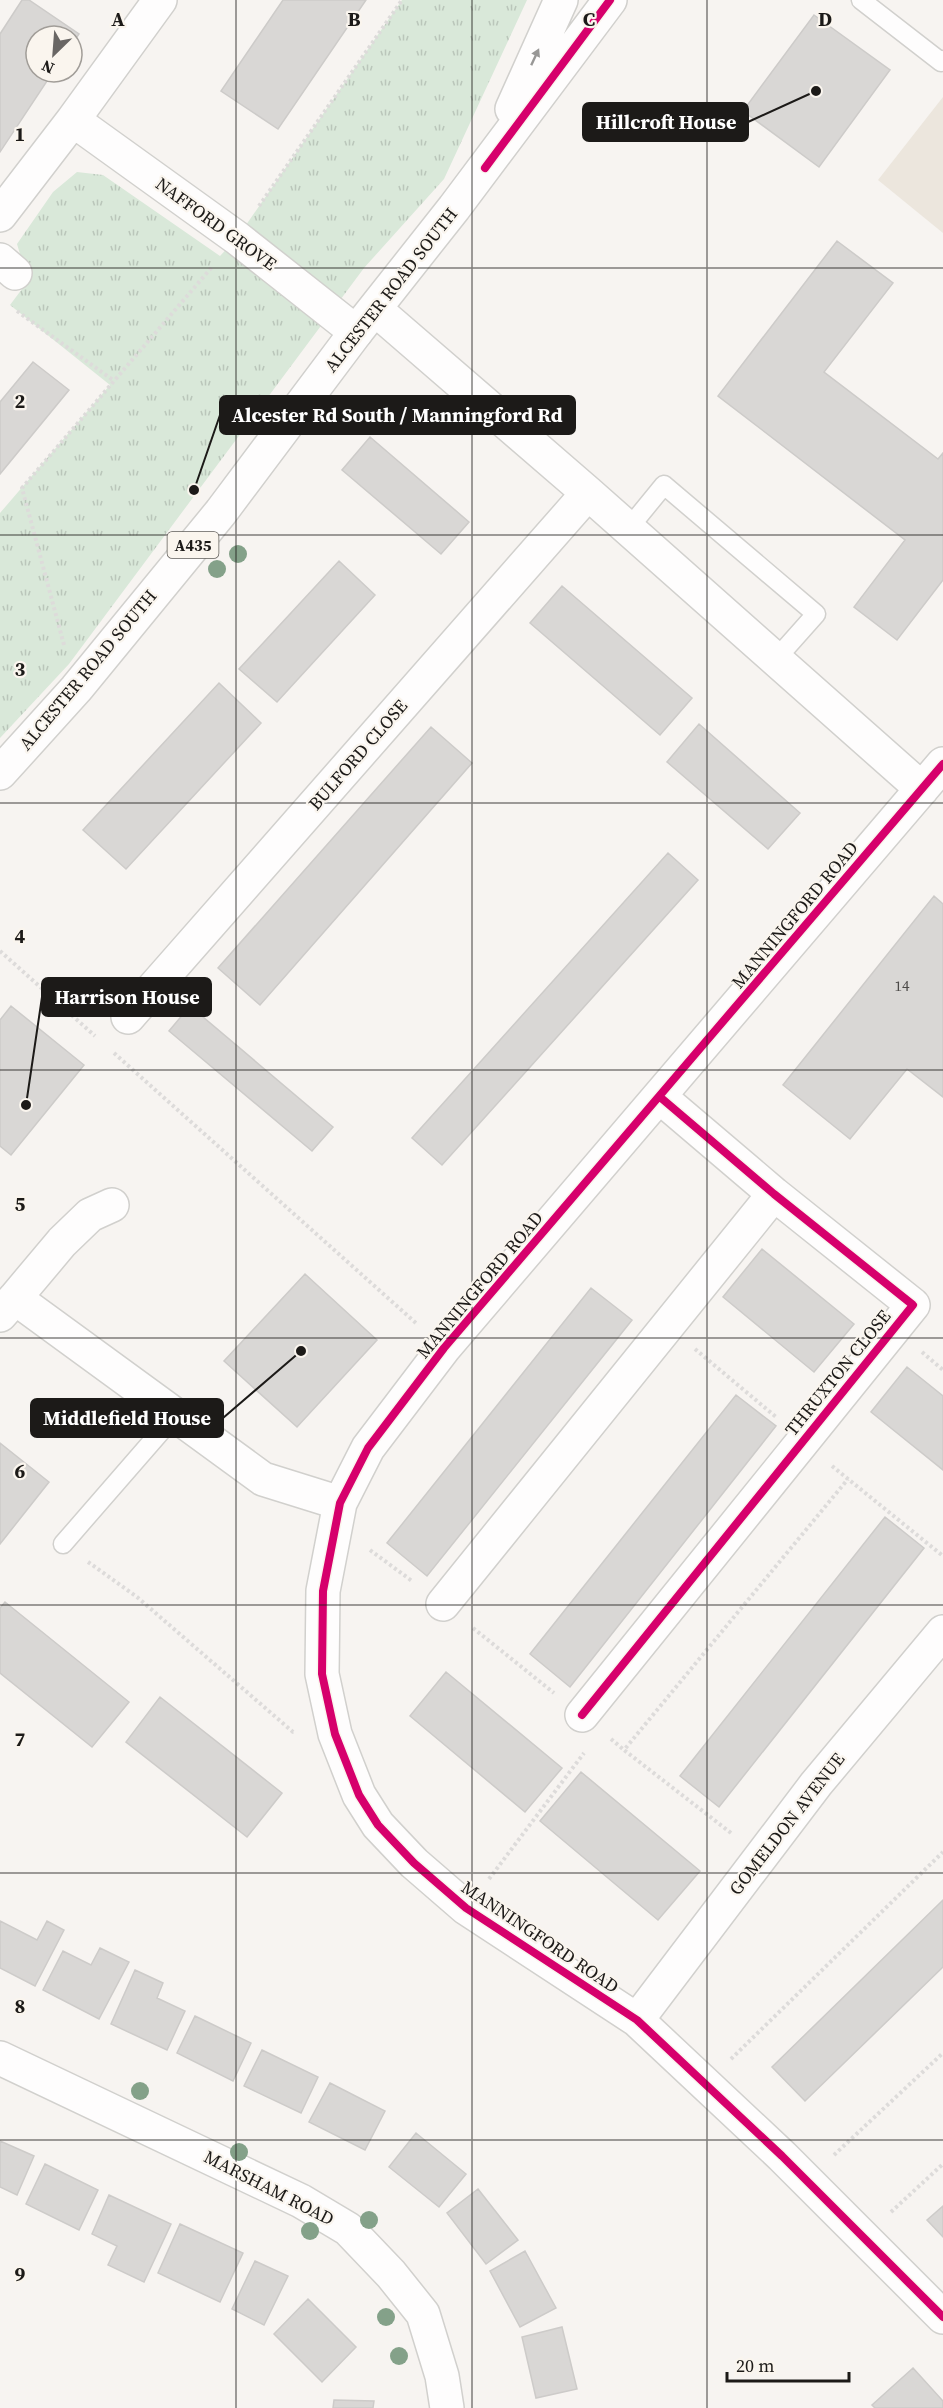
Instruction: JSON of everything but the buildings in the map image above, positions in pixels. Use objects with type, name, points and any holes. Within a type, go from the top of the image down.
[{"type":"main road","points":[[0,214],[73,120],[160,0]]},
{"type":"main road","name":"ALCESTER ROAD SOUTH","points":[[484,168],[561,0]]},
{"type":"main road","name":"ALCESTER ROAD SOUTH","points":[[0,773],[76,689],[221,512],[610,0]]},
{"type":"main road","name":"NAFFORD GROVE","points":[[73,120],[237,238],[366,320]]},
{"type":"main road","points":[[366,320],[588,493],[922,789]]},
{"type":"main road","name":"BULFORD CLOSE","points":[[128,1017],[588,493]]},
{"type":"main road","name":"MANNINGFORD ROAD","points":[[943,764],[444,1348],[368,1448],[338,1514],[323,1591],[322,1674],[335,1734],[359,1795],[378,1825],[414,1863],[466,1908],[637,2020],[807,2180],[943,2317]]},
{"type":"main road","name":"THRUXTON CLOSE","points":[[591,1723],[802,1441],[913,1305],[774,1194],[660,1097]]},
{"type":"main road","points":[[443,1604],[774,1194]]},
{"type":"main road","points":[[112,1205],[90,1215],[62,1242],[8,1307],[176,1414],[263,1479],[338,1514]]},
{"type":"main road","name":"GOMELDON AVENUE","points":[[637,2020],[816,1784],[943,1632]]},
{"type":"main road","name":"MARSHAM ROAD","points":[[0,2058],[301,2201],[348,2229],[391,2274],[423,2314],[442,2376],[447,2408]]},
{"type":"lane","points":[[861,0],[941,62],[943,60]]},
{"type":"lane","points":[[628,529],[664,485],[816,614],[776,659]]},
{"type":"lane","points":[[63,1544],[176,1414]]},
{"type":"path","points":[[76,689],[22,488],[237,238],[402,0]]},
{"type":"path","points":[[8,266],[14,309],[114,381]]},
{"type":"path","points":[[0,951],[98,1039]]},
{"type":"path","points":[[107,1047],[444,1348]]},
{"type":"path","points":[[667,1327],[943,1556]]},
{"type":"path","points":[[624,1750],[848,1479]]},
{"type":"path","points":[[338,1514],[443,1604],[624,1750],[762,1856]]},
{"type":"path","points":[[63,1544],[137,1597],[292,1732],[335,1734]]},
{"type":"path","points":[[466,1908],[591,1723]]},
{"type":"path","points":[[705,2084],[943,1852]]},
{"type":"path","points":[[807,2180],[943,2053]]},
{"type":"path","points":[[864,2238],[943,2164]]},
{"type":"shaded area","points":[[943,97],[943,233],[878,180]]},
{"type":"green space","points":[[402,0],[527,0],[444,179],[364,268],[69,664],[0,738],[0,513],[110,385],[10,305],[28,281],[17,244],[53,192],[77,172],[103,175],[220,256],[237,238]]},
{"type":"cycle path","points":[[485,168],[610,0]]},
{"type":"cycle path","points":[[943,764],[444,1348],[368,1448],[340,1503],[323,1591],[322,1674],[335,1734],[359,1795],[378,1825],[414,1863],[466,1908],[637,2020],[782,2156],[943,2317]]},
{"type":"cycle path","points":[[582,1715],[913,1305],[774,1194],[660,1097]]},
{"type":"place","name":"Hillcroft House","points":[[816,91]]},
{"type":"place","name":"Alcester Rd South / Manningford Rd","points":[[194,490]]},
{"type":"place","name":"Harrison House","points":[[26,1105]]},
{"type":"place","name":"Middlefield House","points":[[301,1351]]}]
